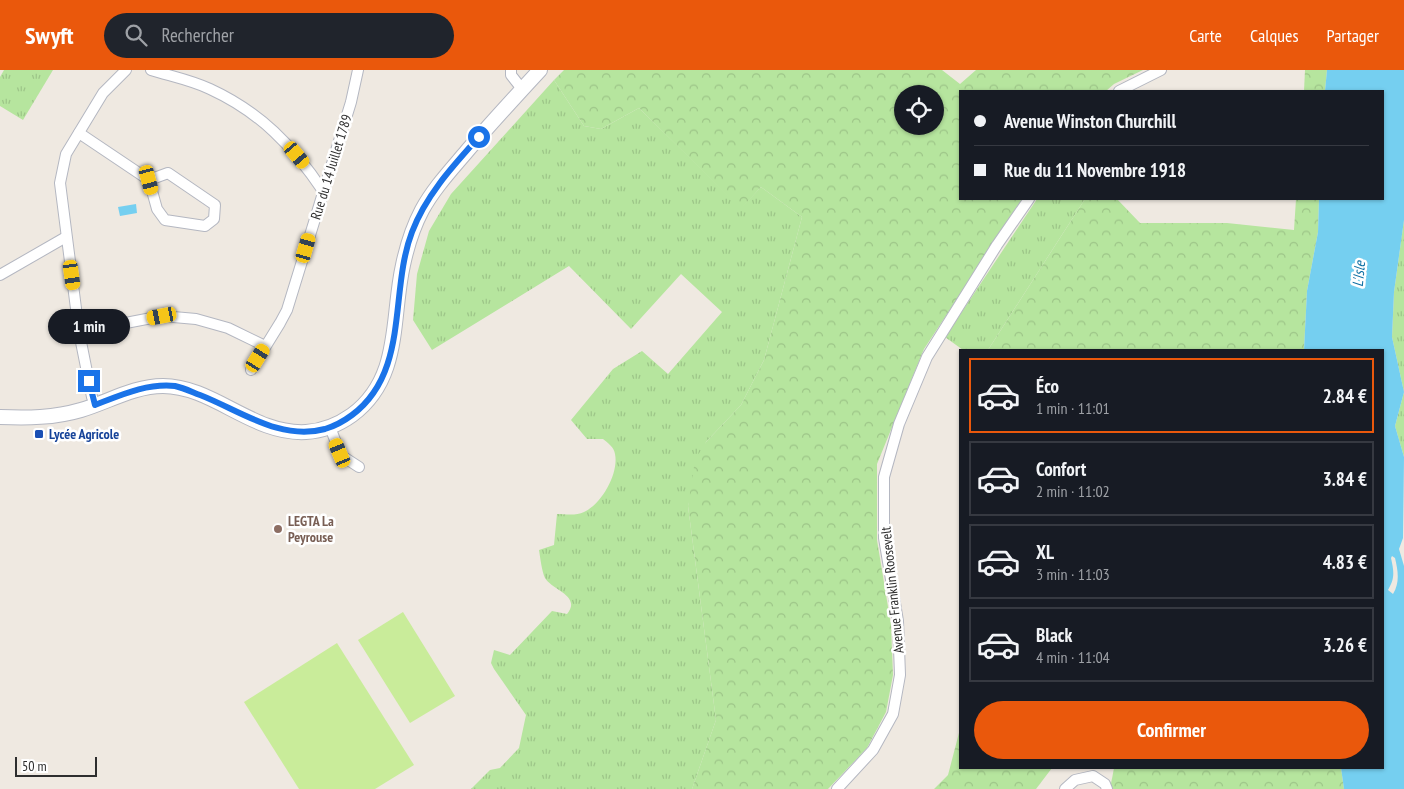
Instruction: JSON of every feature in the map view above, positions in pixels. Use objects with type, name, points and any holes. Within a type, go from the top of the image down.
[{"type":"main road","points":[[0,417],[37,418],[61,415],[141,388],[177,386],[214,400],[264,425],[276,428],[304,432],[317,431],[344,421],[359,410],[379,386],[387,368],[393,344],[403,266],[412,233],[422,210],[434,190],[450,171],[540,70]]},
{"type":"street","points":[[95,405],[80,332],[60,183],[66,154],[103,93],[126,70]]},
{"type":"street","points":[[151,70],[209,88],[237,102],[258,117],[287,143],[307,167],[323,191]]},
{"type":"street","name":"Rue du 14 Juillet 1789","points":[[251,370],[287,310],[351,102],[358,70]]},
{"type":"street","points":[[511,70],[511,75],[522,89]]},
{"type":"street","points":[[1121,90],[1161,70]]},
{"type":"street","points":[[79,133],[149,180],[157,209],[165,220],[205,226],[214,219],[215,205],[168,173],[149,180]]},
{"type":"street","name":"Avenue Franklin Roosevelt","points":[[837,789],[873,750],[893,714],[900,676],[898,621],[884,538],[884,477],[899,424],[927,357],[1027,200]]},
{"type":"street","points":[[0,275],[66,237]]},
{"type":"street","points":[[80,332],[162,316],[196,319],[228,328],[265,346]]},
{"type":"street","points":[[330,427],[342,456],[359,467]]},
{"type":"street","points":[[1065,789],[1075,780],[1093,776],[1105,784],[1107,789]]},
{"type":"green space","points":[[4,70],[53,70],[23,120],[0,106],[0,77]]},
{"type":"green space","points":[[564,70],[942,70],[960,84],[976,70],[1143,70],[1114,84],[1107,90],[959,90],[959,200],[1022,200],[924,349],[877,464],[877,540],[891,625],[893,675],[886,712],[867,748],[828,789],[692,789],[716,720],[688,506],[695,460],[706,442],[741,405],[764,360],[802,217],[761,187],[741,209],[639,108],[601,129],[584,126],[554,80]]},
{"type":"green space","points":[[1305,70],[1327,70],[1325,90],[1304,90]]},
{"type":"green space","points":[[554,80],[584,126],[601,129],[639,108],[741,208],[761,187],[802,217],[764,360],[741,405],[706,442],[688,506],[716,720],[692,789],[471,789],[490,770],[500,768],[519,748],[526,715],[491,663],[494,650],[510,655],[552,611],[567,614],[571,608],[571,602],[568,598],[545,578],[539,550],[554,545],[557,514],[578,514],[591,508],[603,495],[612,479],[616,462],[613,449],[603,439],[587,439],[571,420],[613,369],[642,351],[668,374],[722,312],[681,274],[631,329],[569,266],[432,350],[413,320],[417,274],[429,231],[451,194]]},
{"type":"green space","points":[[1036,200],[1084,200],[989,349],[962,349],[945,337]]},
{"type":"green space","points":[[1084,200],[1118,200],[1140,223],[1227,223],[1294,230],[1296,200],[1319,200],[1318,232],[1307,291],[1304,349],[989,349]]},
{"type":"green space","points":[[1404,220],[1404,392],[1392,337],[1394,292]]},
{"type":"green space","points":[[1404,392],[1404,457],[1395,426]]},
{"type":"green space","points":[[403,612],[455,696],[410,723],[358,640]]},
{"type":"green space","points":[[337,643],[414,765],[375,789],[299,789],[244,702]]},
{"type":"green space","points":[[959,733],[959,769],[1051,769],[1036,789],[934,789],[948,775]]},
{"type":"green space","points":[[1114,769],[1341,769],[1344,789],[1110,789]]},
{"type":"water","name":"L'Isle","points":[[1327,70],[1404,70],[1404,220],[1394,292],[1392,337],[1404,392],[1395,426],[1404,457],[1403,538],[1399,549],[1404,566],[1404,789],[1344,789],[1341,769],[1384,769],[1384,349],[1304,349],[1307,291],[1318,232],[1319,200],[1384,200],[1384,90],[1325,90]],"holes":[[[1392,556],[1395,558],[1397,585],[1393,594],[1388,590],[1393,575]]]},
{"type":"water","points":[[136,204],[137,213],[120,216],[118,207]]},
{"type":"place","name":"Lycée Agricole","points":[[39,434]]},
{"type":"place","name":"LEGTA La Peyrouse","points":[[278,529]]},
{"type":"route","points":[[89,381],[95,405],[141,388],[177,386],[214,400],[264,425],[276,428],[304,432],[317,431],[344,421],[359,410],[368,400],[379,386],[387,368],[393,344],[403,266],[412,233],[422,210],[434,190],[479,137]]}]
